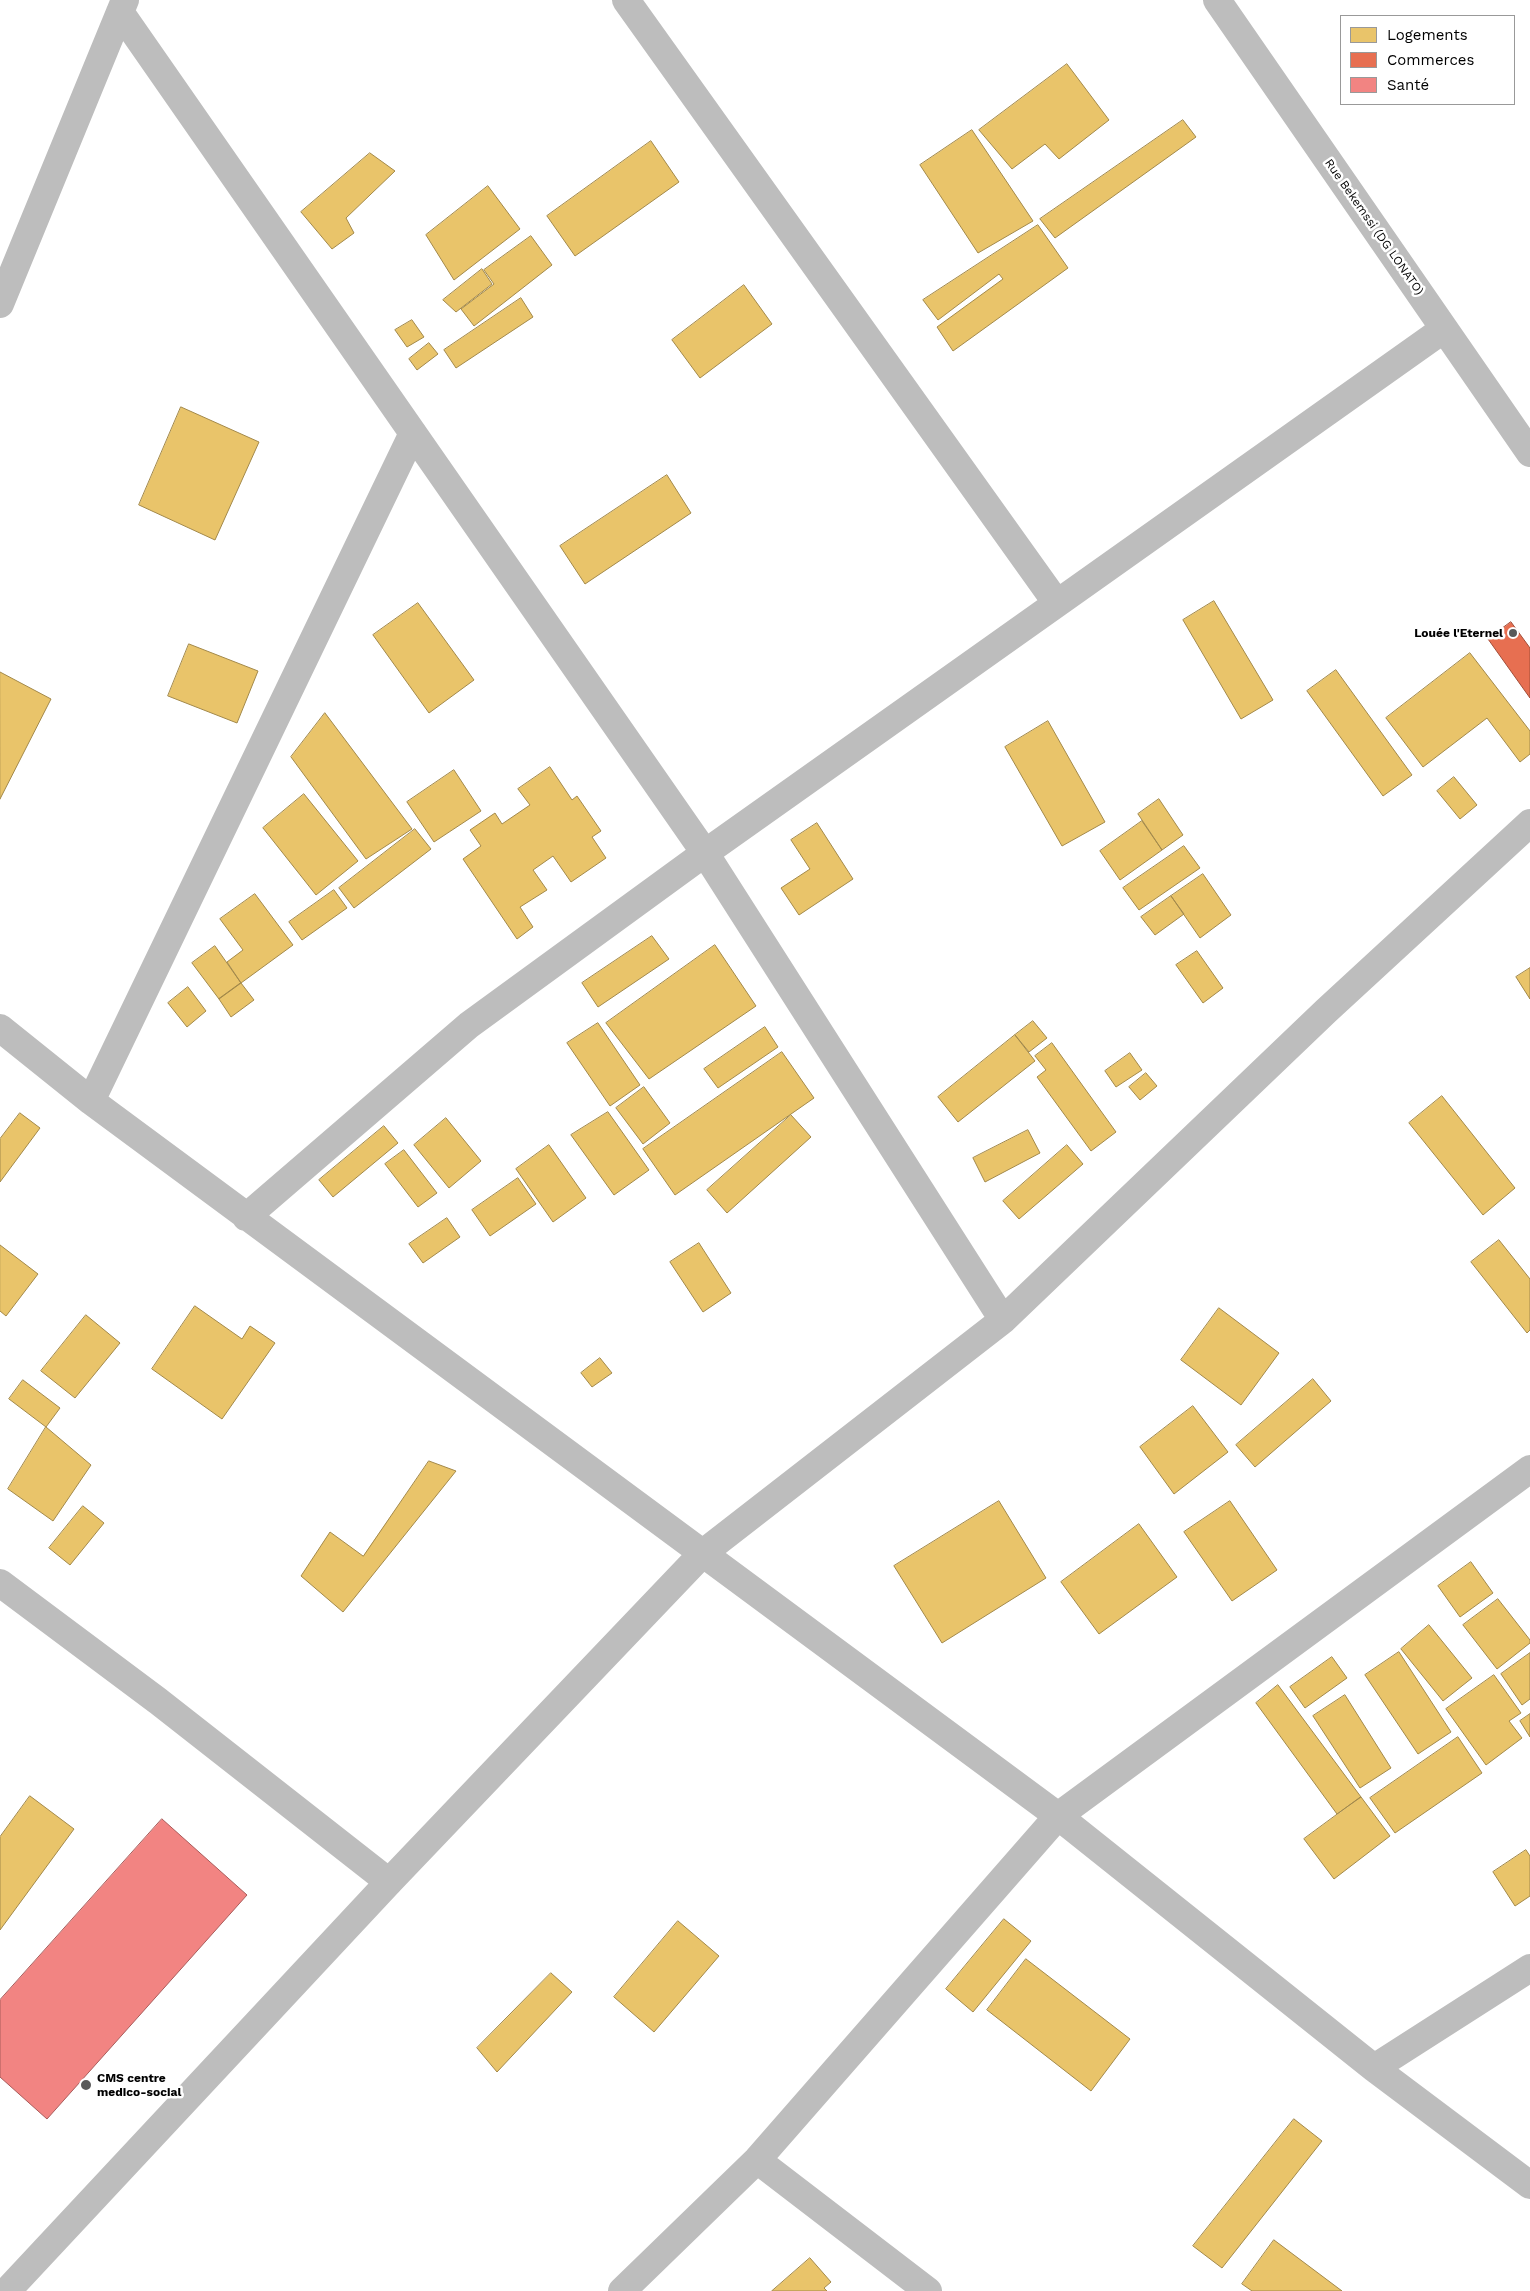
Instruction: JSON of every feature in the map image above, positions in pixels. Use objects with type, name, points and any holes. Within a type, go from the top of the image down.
[{"type":"street","points":[[626,0],[1056,602]]},
{"type":"street","name":"Rue Bekemssi (DG LONATO)","points":[[1217,0],[1530,453]]},
{"type":"street","points":[[0,304],[122,6]]},
{"type":"street","points":[[122,6],[412,433],[705,853],[1003,1320]]},
{"type":"street","points":[[246,1217],[469,1026],[705,853],[1056,602],[1444,329]]},
{"type":"street","points":[[91,1102],[412,433]]},
{"type":"street","points":[[7,2291],[389,1882],[703,1553],[1003,1320],[1326,1011],[1530,822]]},
{"type":"street","points":[[0,1028],[91,1102],[1058,1816],[1374,2068],[1530,2185]]},
{"type":"street","points":[[622,2291],[757,2160],[1058,1816],[1530,1469]]},
{"type":"street","points":[[0,1583],[158,1701],[389,1882]]},
{"type":"street","points":[[1374,2068],[1530,1968]]},
{"type":"street","points":[[757,2160],[928,2291]]},
{"type":"building: Logements","points":[[1067,64],[1109,120],[1059,159],[1045,144],[1012,169],[979,130]]},
{"type":"building: Logements","points":[[1183,120],[1196,137],[1055,238],[1040,219]]},
{"type":"building: Logements","points":[[972,130],[1033,221],[978,253],[920,165]]},
{"type":"building: Logements","points":[[651,141],[679,182],[575,256],[547,216]]},
{"type":"building: Logements","points":[[370,153],[395,171],[346,218],[354,233],[332,249],[301,212]]},
{"type":"building: Logements","points":[[488,186],[520,229],[454,280],[426,235]]},
{"type":"building: Logements","points":[[1038,225],[1068,268],[953,351],[937,327],[1003,279],[999,274],[938,320],[923,300]]},
{"type":"building: Logements","points":[[531,236],[552,265],[474,326],[461,309],[494,284],[484,270]]},
{"type":"building: Logements","points":[[482,269],[492,284],[456,312],[443,300]]},
{"type":"building: Logements","points":[[744,285],[772,324],[700,378],[672,340]]},
{"type":"building: Logements","points":[[521,298],[533,317],[456,368],[444,350]]},
{"type":"building: Logements","points":[[412,320],[424,337],[407,347],[395,330]]},
{"type":"building: Logements","points":[[429,343],[438,354],[417,370],[409,359]]},
{"type":"building: Logements","points":[[181,407],[259,442],[215,540],[139,505]]},
{"type":"building: Logements","points":[[667,475],[691,513],[585,584],[560,546]]},
{"type":"building: Logements","points":[[1214,601],[1273,700],[1241,719],[1183,620]]},
{"type":"building: Logements","points":[[418,603],[474,680],[429,713],[373,635]]},
{"type":"building: Logements","points":[[189,644],[258,671],[237,723],[168,696]]},
{"type":"building: Logements","points":[[1470,653],[1530,731],[1530,754],[1520,762],[1487,718],[1423,767],[1386,718]]},
{"type":"building: Logements","points":[[1336,670],[1412,775],[1383,796],[1307,691]]},
{"type":"building: Logements","points":[[0,672],[51,699],[0,799]]},
{"type":"building: Logements","points":[[325,713],[412,829],[366,859],[291,757]]},
{"type":"building: Logements","points":[[1048,721],[1105,822],[1062,846],[1005,747]]},
{"type":"building: Logements","points":[[550,767],[572,800],[577,796],[601,831],[592,837],[606,858],[571,882],[553,856],[533,870],[547,890],[520,907],[533,927],[517,939],[463,859],[481,846],[470,830],[495,813],[502,824],[530,805],[518,789]]},
{"type":"building: Logements","points":[[454,770],[481,811],[434,842],[407,802]]},
{"type":"building: Logements","points":[[1454,777],[1477,805],[1460,819],[1437,791]]},
{"type":"building: Logements","points":[[304,794],[358,861],[316,895],[263,828]]},
{"type":"building: Logements","points":[[1159,799],[1183,835],[1162,850],[1138,814]]},
{"type":"building: Logements","points":[[1142,821],[1162,850],[1120,880],[1100,851]]},
{"type":"building: Logements","points":[[817,823],[853,879],[799,915],[781,888],[810,869],[791,840]]},
{"type":"building: Logements","points":[[415,829],[431,849],[354,908],[339,888]]},
{"type":"building: Logements","points":[[1184,846],[1200,868],[1139,910],[1123,888]]},
{"type":"building: Logements","points":[[1203,874],[1231,915],[1200,938],[1171,896]]},
{"type":"building: Logements","points":[[334,890],[347,908],[302,940],[289,922]]},
{"type":"building: Logements","points":[[255,894],[293,945],[241,983],[227,962],[243,950],[220,919]]},
{"type":"building: Logements","points":[[1171,896],[1184,914],[1155,935],[1141,917]]},
{"type":"building: Logements","points":[[652,936],[669,959],[598,1007],[582,983]]},
{"type":"building: Logements","points":[[715,945],[756,1006],[649,1079],[606,1023]]},
{"type":"building: Logements","points":[[215,946],[241,983],[219,999],[192,963]]},
{"type":"building: Logements","points":[[1197,951],[1223,988],[1203,1003],[1176,965]]},
{"type":"building: Logements","points":[[1530,968],[1530,999],[1516,977]]},
{"type":"building: Logements","points":[[241,983],[254,1000],[231,1017],[219,999]]},
{"type":"building: Logements","points":[[188,987],[206,1011],[187,1027],[168,1003]]},
{"type":"building: Logements","points":[[1033,1021],[1047,1038],[1029,1052],[1015,1035]]},
{"type":"building: Logements","points":[[598,1023],[640,1085],[610,1106],[567,1043]]},
{"type":"building: Logements","points":[[765,1027],[778,1047],[718,1088],[704,1069]]},
{"type":"building: Logements","points":[[1015,1035],[1035,1061],[958,1122],[938,1097]]},
{"type":"building: Logements","points":[[1052,1043],[1116,1132],[1091,1151],[1037,1077],[1046,1070],[1035,1056]]},
{"type":"building: Logements","points":[[782,1052],[814,1098],[675,1195],[643,1149]]},
{"type":"building: Logements","points":[[1130,1053],[1142,1070],[1116,1087],[1105,1071]]},
{"type":"building: Logements","points":[[1146,1073],[1157,1086],[1140,1100],[1129,1087]]},
{"type":"building: Logements","points":[[644,1087],[670,1123],[643,1144],[616,1108]]},
{"type":"building: Logements","points":[[1442,1096],[1515,1188],[1483,1215],[1409,1123]]},
{"type":"building: Logements","points":[[608,1112],[649,1170],[614,1195],[571,1135]]},
{"type":"building: Logements","points":[[20,1113],[40,1128],[0,1182],[0,1139]]},
{"type":"building: Logements","points":[[791,1115],[811,1137],[727,1213],[707,1190]]},
{"type":"building: Logements","points":[[446,1118],[481,1161],[449,1188],[414,1145]]},
{"type":"building: Logements","points":[[384,1126],[398,1143],[333,1197],[319,1180]]},
{"type":"building: Logements","points":[[1028,1130],[1040,1153],[985,1182],[973,1158]]},
{"type":"building: Logements","points":[[549,1145],[586,1198],[553,1222],[516,1169]]},
{"type":"building: Logements","points":[[1067,1145],[1083,1164],[1019,1219],[1003,1201]]},
{"type":"building: Logements","points":[[404,1150],[437,1193],[418,1207],[385,1164]]},
{"type":"building: Logements","points":[[518,1178],[536,1204],[490,1236],[472,1210]]},
{"type":"building: Logements","points":[[447,1218],[460,1237],[423,1263],[409,1244]]},
{"type":"building: Logements","points":[[1499,1240],[1530,1279],[1530,1330],[1527,1333],[1471,1262]]},
{"type":"building: Logements","points":[[699,1243],[731,1293],[703,1312],[670,1262]]},
{"type":"building: Logements","points":[[0,1245],[38,1274],[6,1316],[0,1311]]},
{"type":"building: Logements","points":[[195,1306],[242,1339],[250,1326],[275,1343],[222,1419],[152,1369]]},
{"type":"building: Logements","points":[[1219,1308],[1279,1353],[1241,1405],[1181,1360]]},
{"type":"building: Logements","points":[[86,1315],[120,1343],[75,1398],[41,1371]]},
{"type":"building: Logements","points":[[600,1358],[612,1373],[592,1387],[581,1373]]},
{"type":"building: Logements","points":[[1313,1379],[1331,1401],[1255,1467],[1236,1445]]},
{"type":"building: Logements","points":[[23,1380],[60,1408],[46,1427],[9,1399]]},
{"type":"building: Logements","points":[[1193,1406],[1228,1452],[1174,1494],[1140,1447]]},
{"type":"building: Logements","points":[[46,1427],[91,1465],[53,1521],[8,1489]]},
{"type":"building: Logements","points":[[429,1461],[456,1471],[343,1612],[301,1576],[330,1532],[363,1556]]},
{"type":"building: Logements","points":[[999,1501],[1046,1578],[942,1643],[894,1566]]},
{"type":"building: Logements","points":[[1230,1501],[1277,1570],[1232,1601],[1184,1532]]},
{"type":"building: Logements","points":[[83,1506],[104,1523],[70,1565],[49,1548]]},
{"type":"building: Logements","points":[[1139,1524],[1177,1577],[1099,1634],[1061,1582]]},
{"type":"building: Logements","points":[[1471,1562],[1493,1593],[1460,1617],[1438,1586]]},
{"type":"building: Logements","points":[[1498,1599],[1530,1640],[1530,1643],[1497,1669],[1463,1625]]},
{"type":"building: Logements","points":[[1429,1625],[1472,1678],[1443,1701],[1401,1649]]},
{"type":"building: Logements","points":[[1399,1652],[1451,1732],[1418,1754],[1365,1675]]},
{"type":"building: Logements","points":[[1530,1653],[1530,1699],[1522,1705],[1501,1674]]},
{"type":"building: Logements","points":[[1332,1657],[1347,1678],[1305,1708],[1290,1687]]},
{"type":"building: Logements","points":[[1494,1675],[1521,1713],[1509,1721],[1522,1738],[1486,1765],[1446,1709]]},
{"type":"building: Logements","points":[[1278,1685],[1361,1797],[1337,1814],[1256,1703]]},
{"type":"building: Logements","points":[[1345,1695],[1391,1768],[1360,1788],[1313,1716]]},
{"type":"building: Logements","points":[[1530,1714],[1530,1737],[1520,1721]]},
{"type":"building: Logements","points":[[1458,1737],[1482,1773],[1395,1833],[1370,1798]]},
{"type":"building: Logements","points":[[30,1796],[74,1829],[0,1930],[0,1837]]},
{"type":"building: Logements","points":[[1361,1797],[1390,1836],[1334,1879],[1304,1839]]},
{"type":"building: Logements","points":[[1526,1850],[1530,1856],[1530,1896],[1515,1906],[1493,1872]]},
{"type":"building: Logements","points":[[1004,1919],[1031,1941],[973,2012],[946,1989]]},
{"type":"building: Logements","points":[[678,1921],[719,1956],[654,2032],[614,1997]]},
{"type":"building: Logements","points":[[1026,1959],[1130,2039],[1091,2091],[987,2010]]},
{"type":"building: Logements","points":[[551,1973],[572,1992],[497,2072],[477,2048]]},
{"type":"building: Logements","points":[[1294,2119],[1322,2141],[1222,2268],[1193,2246]]},
{"type":"building: Logements","points":[[1274,2240],[1342,2291],[1252,2291],[1242,2284]]},
{"type":"building: Logements","points":[[810,2258],[831,2282],[824,2288],[827,2291],[772,2291]]},
{"type":"building: Commerces","points":[[1511,622],[1530,648],[1530,698],[1488,639]]},
{"type":"building: Santé","points":[[162,1819],[247,1895],[47,2119],[0,2077],[0,2000]]},
{"type":"place","name":"Louée l'Eternel","points":[[1513,633]]},
{"type":"place","name":"CMS centre medico-social","points":[[86,2085]]}]
